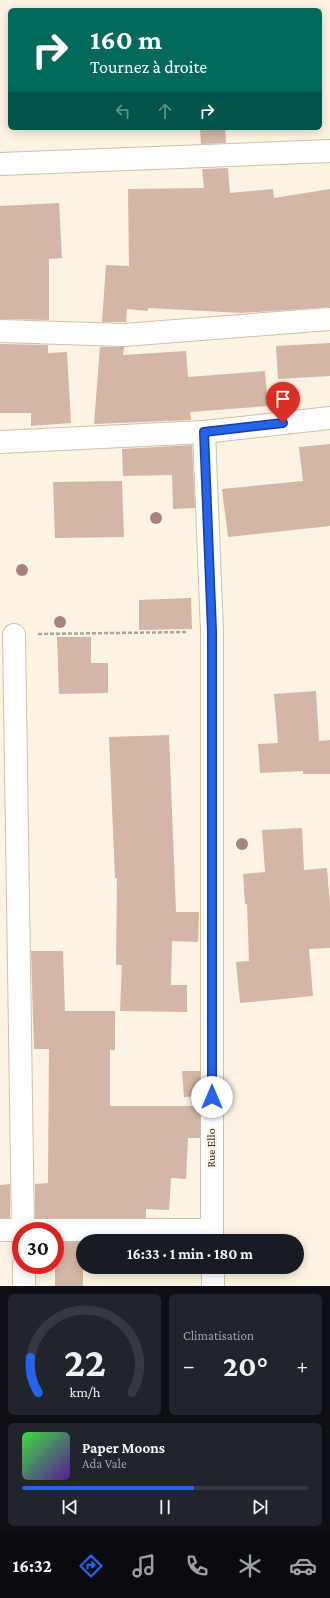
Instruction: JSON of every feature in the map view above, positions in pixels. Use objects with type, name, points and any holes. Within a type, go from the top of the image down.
[{"type":"street","points":[[0,164],[330,151]]},
{"type":"street","points":[[0,331],[124,335],[330,319]]},
{"type":"street","points":[[0,442],[204,432],[330,418]]},
{"type":"street","name":"Rue Ello","points":[[204,432],[212,631],[212,1234]]},
{"type":"street","points":[[14,635],[23,1222]]},
{"type":"street","points":[[0,1230],[12,1230]]},
{"type":"street","points":[[64,1231],[174,1234]]},
{"type":"street","points":[[24,1274],[24,1286]]},
{"type":"street","points":[[213,1274],[213,1286]]},
{"type":"path","points":[[14,635],[212,631]]},
{"type":"building","points":[[200,130],[225,130],[226,143],[201,144]]},
{"type":"building","points":[[228,168],[230,193],[273,189],[274,198],[330,189],[330,307],[242,313],[148,308],[148,311],[127,309],[126,322],[102,322],[106,265],[129,266],[128,189],[204,188],[202,169]]},
{"type":"building","points":[[59,203],[62,258],[49,259],[49,320],[0,319],[0,206]]},
{"type":"building","points":[[330,343],[330,376],[278,379],[276,346]]},
{"type":"building","points":[[0,344],[48,345],[48,353],[67,352],[71,423],[31,426],[31,413],[0,413]]},
{"type":"building","points":[[100,347],[124,347],[123,355],[186,351],[188,377],[265,371],[268,406],[190,412],[191,420],[94,424]]},
{"type":"building","points":[[330,444],[330,526],[228,537],[222,489],[303,481],[299,447]]},
{"type":"building","points":[[192,445],[195,508],[173,509],[172,475],[123,476],[122,449]]},
{"type":"building","points":[[122,481],[124,537],[55,538],[53,482]]},
{"type":"building","points":[[191,598],[192,629],[139,630],[139,600]]},
{"type":"building","points":[[57,637],[91,637],[91,663],[108,663],[108,693],[59,694]]},
{"type":"building","points":[[316,691],[319,741],[330,740],[330,774],[303,774],[303,771],[260,773],[258,744],[278,743],[274,694]]},
{"type":"building","points":[[169,735],[176,912],[199,912],[198,942],[172,941],[171,985],[187,985],[187,1012],[120,1011],[122,965],[116,965],[117,878],[115,878],[109,737]]},
{"type":"building","points":[[302,828],[304,870],[327,868],[330,906],[330,948],[309,949],[313,996],[240,1003],[236,962],[249,961],[247,904],[245,904],[243,874],[265,872],[262,830]]},
{"type":"building","points":[[31,951],[63,951],[65,1011],[115,1011],[115,1050],[110,1050],[110,1106],[200,1106],[200,1138],[188,1138],[186,1179],[171,1178],[169,1210],[146,1209],[146,1218],[35,1218],[35,1184],[48,1183],[49,1049],[34,1049]]},
{"type":"building","points":[[182,1071],[200,1071],[200,1096],[184,1097]]},
{"type":"building","points":[[10,1184],[10,1218],[0,1218],[0,1185]]},
{"type":"building","points":[[64,1242],[76,1242],[76,1274],[83,1274],[83,1286],[55,1286],[55,1274],[64,1274]]},
{"type":"route","points":[[212,1097],[212,631],[204,432],[283,423]]}]
